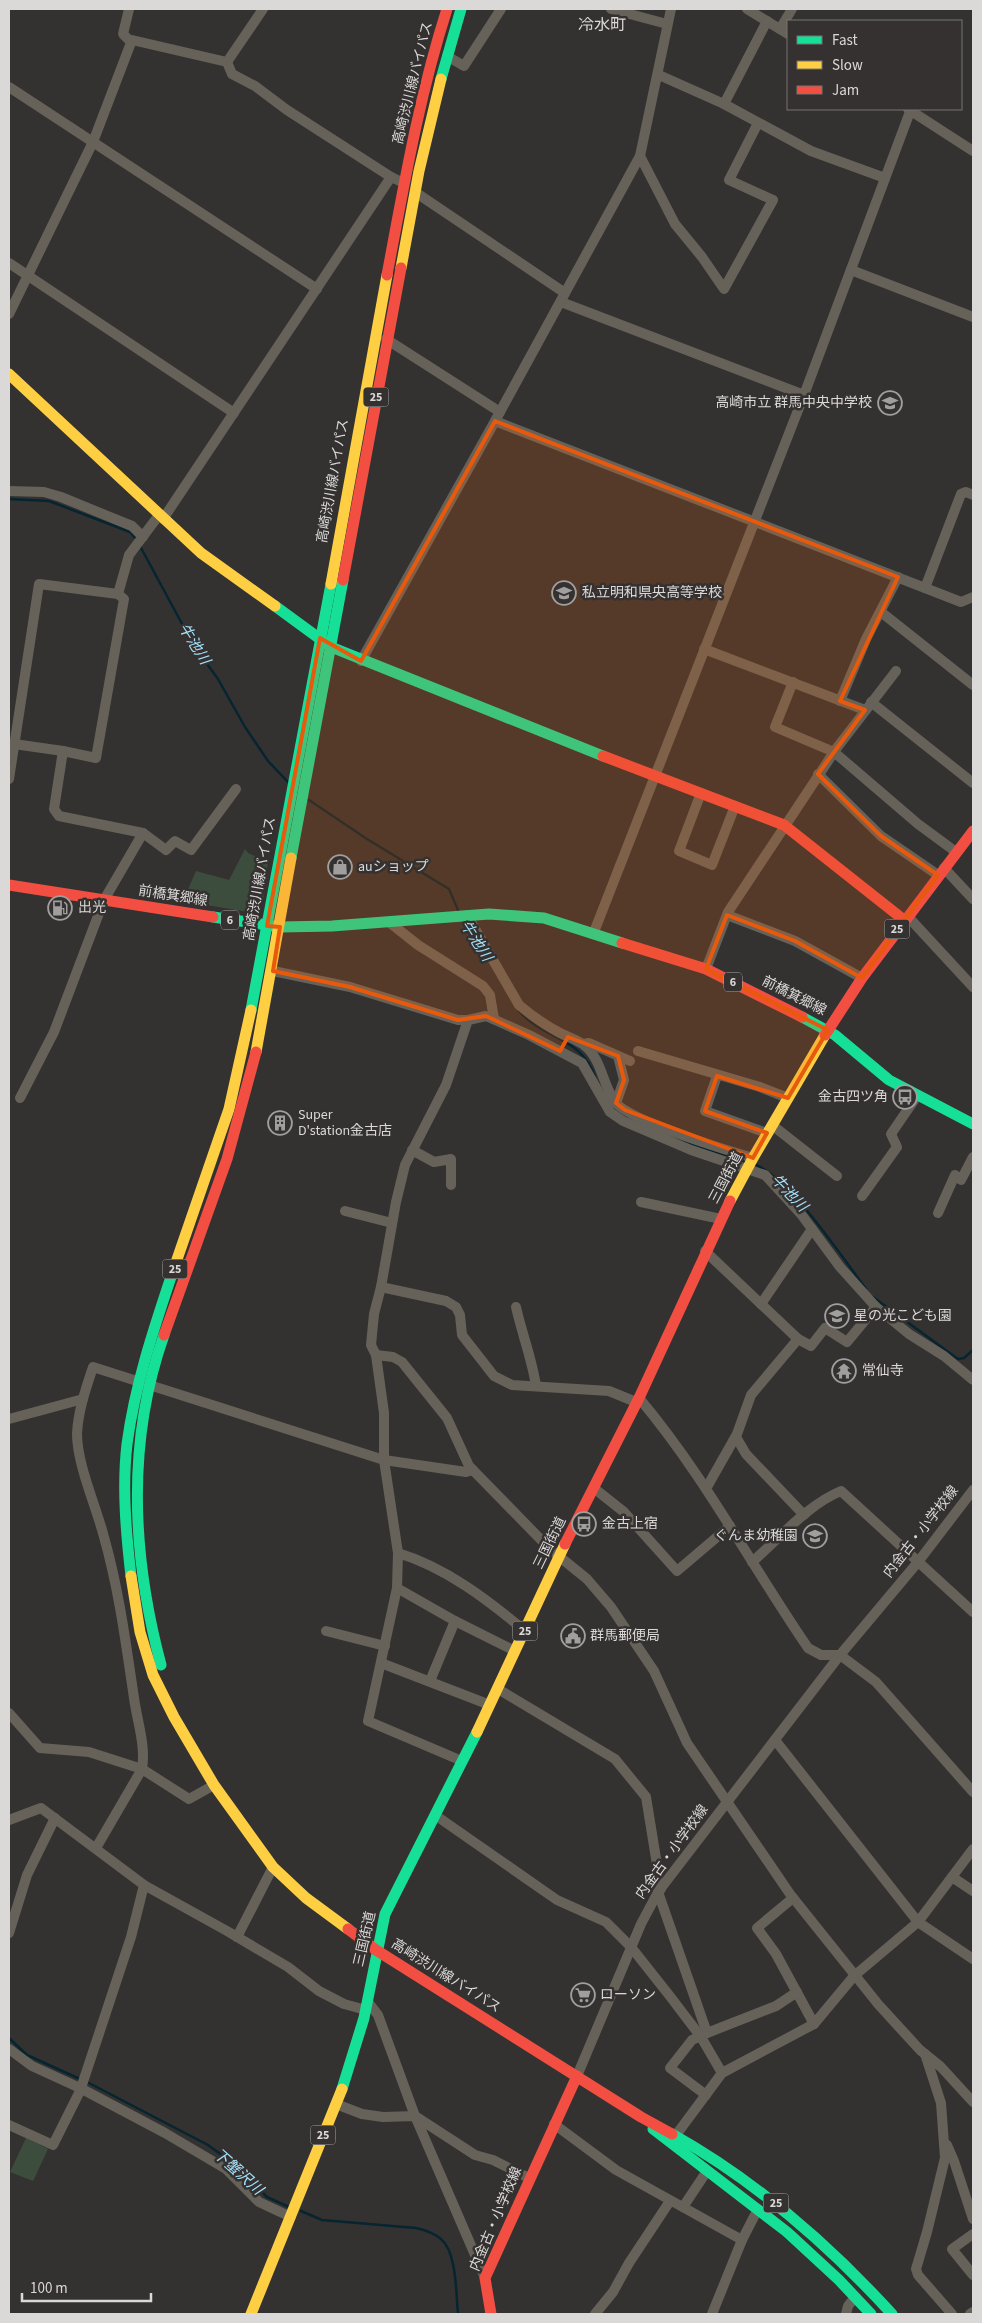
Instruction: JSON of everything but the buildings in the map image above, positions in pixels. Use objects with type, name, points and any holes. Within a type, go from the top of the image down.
[{"type":"main road","name":"高崎渋川線バイパス","points":[[447,9],[431,59],[404,183],[267,926],[229,1109],[148,1345],[136,1480],[140,1566],[157,1653],[188,1740],[236,1818],[273,1867],[306,1898],[376,1950],[741,2177],[802,2225],[867,2286],[892,2314]]},
{"type":"main road","name":"高崎渋川線バイパス","points":[[144,1384],[160,1349],[241,1113],[272,971],[386,339],[415,192],[447,56],[461,9]]},
{"type":"main road","points":[[9,374],[161,517],[215,565],[331,647],[784,825],[904,920]]},
{"type":"main road","name":"三国街道","points":[[251,2314],[336,2104],[355,2052],[367,2006],[376,1950],[385,1914],[498,1689],[559,1556],[595,1489],[705,1251],[750,1164],[828,1030],[862,978],[904,920],[973,832]]},
{"type":"main road","name":"前橋箕郷線","points":[[9,885],[280,927],[332,926],[452,916],[507,914],[544,918],[594,932],[706,969],[828,1030],[889,1080],[973,1124]]},
{"type":"main road","name":"内金古・小学校線","points":[[491,2314],[485,2278],[577,2076]]},
{"type":"main road","name":"高崎渋川線バイパス","points":[[641,2116],[669,2144],[758,2209],[855,2297],[871,2314]]},
{"type":"street","points":[[129,9],[123,34],[131,42]]},
{"type":"street","points":[[227,62],[262,9]]},
{"type":"street","points":[[447,56],[464,66],[501,9]]},
{"type":"street","points":[[611,9],[667,24]]},
{"type":"street","points":[[360,660],[498,417],[640,156],[659,75],[671,9]]},
{"type":"street","points":[[747,9],[784,31]]},
{"type":"street","points":[[724,104],[767,21]]},
{"type":"street","points":[[9,314],[93,142],[132,40],[138,39],[227,62]]},
{"type":"street","points":[[227,62],[232,74],[404,183]]},
{"type":"street","points":[[659,75],[724,104],[811,151],[885,178]]},
{"type":"street","points":[[9,87],[317,289]]},
{"type":"street","points":[[594,932],[804,395],[910,110]]},
{"type":"street","points":[[912,110],[973,151]]},
{"type":"street","points":[[640,156],[675,224],[702,257],[724,289],[773,200],[729,180],[758,123]]},
{"type":"street","points":[[118,594],[126,563],[139,541],[161,517],[234,413],[391,176]]},
{"type":"street","points":[[415,192],[563,298],[804,395]]},
{"type":"street","points":[[9,263],[234,413]]},
{"type":"street","points":[[851,270],[973,317]]},
{"type":"street","points":[[386,339],[498,417],[755,522],[960,602],[973,597]]},
{"type":"street","points":[[9,491],[44,492],[61,497],[132,526],[139,541]]},
{"type":"street","points":[[925,588],[961,494],[966,492],[973,495]]},
{"type":"street","points":[[840,701],[866,639],[898,577]]},
{"type":"street","points":[[9,779],[14,744],[39,584],[118,594],[124,599],[96,758],[14,744]]},
{"type":"street","points":[[881,612],[973,685]]},
{"type":"street","points":[[704,649],[840,701],[868,706],[973,783]]},
{"type":"street","points":[[706,969],[727,915],[784,825],[834,752],[896,671]]},
{"type":"street","points":[[792,682],[776,726],[834,752],[918,824],[956,852]]},
{"type":"street","points":[[63,751],[54,809],[59,816],[143,833],[166,850],[176,840],[191,850],[236,789]]},
{"type":"street","points":[[818,774],[881,836],[941,871],[973,899]]},
{"type":"street","points":[[701,793],[678,851],[712,865],[735,806]]},
{"type":"street","points":[[20,1098],[54,1032],[104,900],[143,833]]},
{"type":"street","points":[[727,915],[795,941],[862,978]]},
{"type":"street","points":[[466,916],[519,1004],[532,1016],[584,1044],[595,1056],[616,1103],[637,1116],[750,1164],[764,1175],[812,1229],[840,1268],[876,1307],[909,1334],[944,1356],[973,1380]]},
{"type":"street","points":[[904,920],[912,921],[973,988]]},
{"type":"street","points":[[389,922],[418,945],[483,986],[490,995],[494,1020]]},
{"type":"street","points":[[272,971],[350,987],[458,1020],[486,1016],[582,1063],[610,1112],[623,1121],[692,1150],[750,1164]]},
{"type":"street","points":[[462,1761],[368,1721],[397,1588],[398,1553],[384,1460],[384,1413],[376,1355],[372,1345],[374,1314],[401,1181],[412,1150],[446,1085],[468,1020]]},
{"type":"street","points":[[560,1051],[568,1037]]},
{"type":"street","points":[[584,1044],[589,1043],[630,1061]]},
{"type":"street","points":[[638,1051],[717,1076],[760,1087],[788,1098]]},
{"type":"street","points":[[616,1103],[624,1080],[618,1056]]},
{"type":"street","points":[[717,1076],[705,1111],[770,1129],[837,1176]]},
{"type":"street","points":[[862,1196],[896,1147],[891,1134],[917,1096]]},
{"type":"street","points":[[412,1150],[434,1162],[451,1159],[451,1184]]},
{"type":"street","points":[[938,1213],[955,1175],[962,1180],[973,1158]]},
{"type":"street","points":[[641,1202],[721,1219]]},
{"type":"street","points":[[345,1211],[392,1223]]},
{"type":"street","points":[[761,1304],[812,1229]]},
{"type":"street","points":[[705,1251],[798,1339],[811,1346],[825,1328],[847,1342],[876,1307]]},
{"type":"street","points":[[381,1287],[446,1301],[456,1307],[460,1315],[462,1335],[494,1376],[512,1385],[609,1391],[637,1400],[666,1430],[681,1456],[706,1487],[808,1648],[821,1655],[840,1655],[876,1682],[973,1792]]},
{"type":"street","points":[[516,1307],[522,1334],[532,1362],[536,1386]]},
{"type":"street","points":[[706,1487],[736,1437],[751,1395],[798,1339]]},
{"type":"street","points":[[376,1355],[393,1357],[402,1362],[448,1418],[469,1466],[550,1549],[587,1579],[611,1607],[654,1671],[687,1743],[793,1898],[854,1976],[925,2054],[973,2102]]},
{"type":"street","points":[[96,1848],[142,1769],[144,1756],[122,1611],[105,1538],[78,1450],[77,1432],[83,1399],[93,1367],[384,1460],[466,1472],[473,1470]]},
{"type":"street","points":[[9,1419],[83,1399]]},
{"type":"street","points":[[736,1437],[746,1454],[804,1515]]},
{"type":"street","points":[[595,1489],[624,1512],[677,1571],[730,1526]]},
{"type":"street","name":"内金古・小学校線","points":[[577,2076],[630,1947],[660,1890],[840,1655],[918,1562],[973,1490]]},
{"type":"street","points":[[752,1562],[804,1515],[829,1496],[841,1491],[973,1612]]},
{"type":"street","points":[[398,1553],[418,1559],[492,1604],[525,1631]]},
{"type":"street","points":[[397,1588],[455,1621],[515,1651]]},
{"type":"street","points":[[430,1681],[455,1621]]},
{"type":"street","points":[[326,1631],[385,1646]]},
{"type":"street","points":[[381,1663],[490,1705]]},
{"type":"street","points":[[498,1689],[608,1754],[646,1797],[660,1890],[704,2035],[722,2073]]},
{"type":"street","points":[[9,1713],[40,1748],[89,1752],[142,1769],[188,1799],[214,1785]]},
{"type":"street","points":[[775,1740],[918,1922],[973,1959]]},
{"type":"street","points":[[9,1820],[41,1808],[144,1885],[288,1967],[319,1991],[344,2004],[367,2006],[378,2015],[415,2116],[485,2278]]},
{"type":"street","points":[[435,1815],[557,1900],[606,1922],[630,1947],[704,2035]]},
{"type":"street","points":[[9,1933],[27,1875],[54,1818]]},
{"type":"street","points":[[676,2135],[722,2073],[814,2024],[854,1976],[918,1922],[972,1851]]},
{"type":"street","points":[[237,1937],[273,1867]]},
{"type":"street","points":[[952,1877],[973,1891]]},
{"type":"street","points":[[9,2124],[53,2144],[80,2088],[131,1937],[144,1885]]},
{"type":"street","points":[[793,1898],[757,1928],[776,1954],[814,2024]]},
{"type":"street","points":[[706,2095],[670,2068],[692,2040],[776,2006],[797,1992]]},
{"type":"street","points":[[9,2049],[32,2066],[80,2088],[165,2133],[226,2169],[259,2202],[290,2217]]},
{"type":"street","points":[[925,2054],[941,2103],[945,2158],[916,2269],[918,2275],[952,2314]]},
{"type":"street","points":[[336,2104],[362,2114],[383,2117],[415,2116],[474,2155],[493,2160],[529,2178]]},
{"type":"street","points":[[554,2124],[610,2166],[742,2240]]},
{"type":"street","points":[[945,2142],[954,2161],[973,2220]]},
{"type":"street","points":[[683,2207],[707,2171]]},
{"type":"street","points":[[595,2314],[613,2292],[646,2236],[670,2201]]},
{"type":"street","points":[[712,2314],[742,2240],[758,2209]]},
{"type":"street","points":[[973,2234],[952,2249],[973,2275]]},
{"type":"street","points":[[846,2314],[848,2306],[855,2297]]},
{"type":"highlighted area","points":[[495,421],[898,577],[840,701],[865,710],[818,774],[881,836],[938,875],[862,978],[795,941],[727,915],[706,969],[828,1030],[788,1098],[717,1076],[705,1111],[767,1133],[753,1158],[625,1110],[616,1103],[624,1080],[618,1056],[568,1037],[560,1051],[486,1016],[458,1020],[350,987],[273,971],[280,927],[267,926],[320,638],[361,661]]},
{"type":"green space","points":[[245,849],[248,853],[268,862],[263,901],[248,912],[183,901],[196,871],[229,880]]},
{"type":"green space","points":[[26,2138],[48,2149],[33,2181],[10,2172]]},
{"type":"waterway","name":"牛池川","points":[[9,499],[49,501],[130,532],[136,539]]},
{"type":"waterway","name":"牛池川","points":[[140,546],[194,646],[218,679],[245,727],[268,761],[288,782]]},
{"type":"waterway","name":"牛池川","points":[[309,800],[367,839],[449,889],[458,910]]},
{"type":"waterway","name":"牛池川","points":[[463,922],[476,940]]},
{"type":"waterway","name":"牛池川","points":[[519,1011],[539,1028],[581,1053],[595,1077]]},
{"type":"waterway","name":"牛池川","points":[[678,1139],[744,1161]]},
{"type":"waterway","name":"牛池川","points":[[756,1165],[770,1173],[800,1202],[866,1289]]},
{"type":"waterway","name":"牛池川","points":[[873,1297],[958,1359],[964,1358],[973,1350]]},
{"type":"waterway","name":"下蟹沢川","points":[[9,2038],[27,2055],[82,2080]]},
{"type":"waterway","name":"下蟹沢川","points":[[87,2082],[208,2145],[234,2164],[267,2197],[289,2207]]},
{"type":"waterway","name":"下蟹沢川","points":[[301,2211],[322,2220],[416,2228],[438,2237],[446,2245],[453,2263],[458,2314]]},
{"type":"traffic: fast","points":[[441,79],[461,9]]},
{"type":"traffic: fast","points":[[291,858],[343,580]]},
{"type":"traffic: fast","points":[[251,1010],[331,584]]},
{"type":"traffic: fast","points":[[275,606],[331,647],[603,756]]},
{"type":"traffic: fast","points":[[213,917],[280,927],[332,926],[489,914],[544,918],[622,943]]},
{"type":"traffic: fast","points":[[802,1017],[835,1035],[889,1080],[973,1124]]},
{"type":"traffic: fast","points":[[131,1576],[125,1510],[125,1477],[130,1422],[152,1335],[173,1271]]},
{"type":"traffic: fast","points":[[161,1665],[144,1583],[137,1500],[143,1417],[164,1335]]},
{"type":"traffic: fast","points":[[342,2089],[364,2018],[385,1914],[477,1732]]},
{"type":"traffic: fast","points":[[653,2129],[787,2232],[839,2280],[871,2314]]},
{"type":"traffic: fast","points":[[672,2134],[733,2172],[790,2215],[868,2288],[892,2314]]},
{"type":"traffic: slow","points":[[401,268],[419,171],[441,79]]},
{"type":"traffic: slow","points":[[331,584],[387,275]]},
{"type":"traffic: slow","points":[[9,374],[201,553],[275,606]]},
{"type":"traffic: slow","points":[[256,1052],[291,858]]},
{"type":"traffic: slow","points":[[173,1271],[229,1109],[251,1010]]},
{"type":"traffic: slow","points":[[730,1201],[825,1035]]},
{"type":"traffic: slow","points":[[477,1732],[565,1544]]},
{"type":"traffic: slow","points":[[131,1576],[140,1632],[153,1675],[174,1717],[214,1785],[273,1867],[306,1898],[348,1929]]},
{"type":"traffic: slow","points":[[251,2314],[342,2089]]},
{"type":"traffic: jam","points":[[387,275],[420,108],[447,9]]},
{"type":"traffic: jam","points":[[343,580],[401,268]]},
{"type":"traffic: jam","points":[[603,756],[784,825],[904,920]]},
{"type":"traffic: jam","points":[[825,1035],[862,978],[973,831]]},
{"type":"traffic: jam","points":[[9,885],[213,917]]},
{"type":"traffic: jam","points":[[622,943],[706,969],[802,1017]]},
{"type":"traffic: jam","points":[[164,1335],[227,1159],[256,1052]]},
{"type":"traffic: jam","points":[[565,1544],[639,1398],[730,1201]]},
{"type":"traffic: jam","points":[[348,1929],[376,1950],[641,2117],[672,2134]]},
{"type":"traffic: jam","points":[[491,2314],[485,2278],[577,2076]]},
{"type":"place","name":"高崎市立 群馬中央中学校","points":[[890,403]]},
{"type":"place","name":"私立明和県央高等学校","points":[[564,593]]},
{"type":"place","name":"auショップ","points":[[340,867]]},
{"type":"place","name":"出光","points":[[60,908]]},
{"type":"place","name":"金古四ツ角","points":[[905,1097]]},
{"type":"place","name":"Super D'station金古店","points":[[280,1123]]},
{"type":"place","name":"星の光こども園","points":[[837,1316]]},
{"type":"place","name":"常仙寺","points":[[844,1371]]},
{"type":"place","name":"金古上宿","points":[[584,1524]]},
{"type":"place","name":"ぐんま幼稚園","points":[[815,1536]]},
{"type":"place","name":"群馬郵便局","points":[[573,1636]]},
{"type":"place","name":"ローソン","points":[[583,1995]]},
{"type":"district","name":"冷水町","points":[[602,25]]}]
